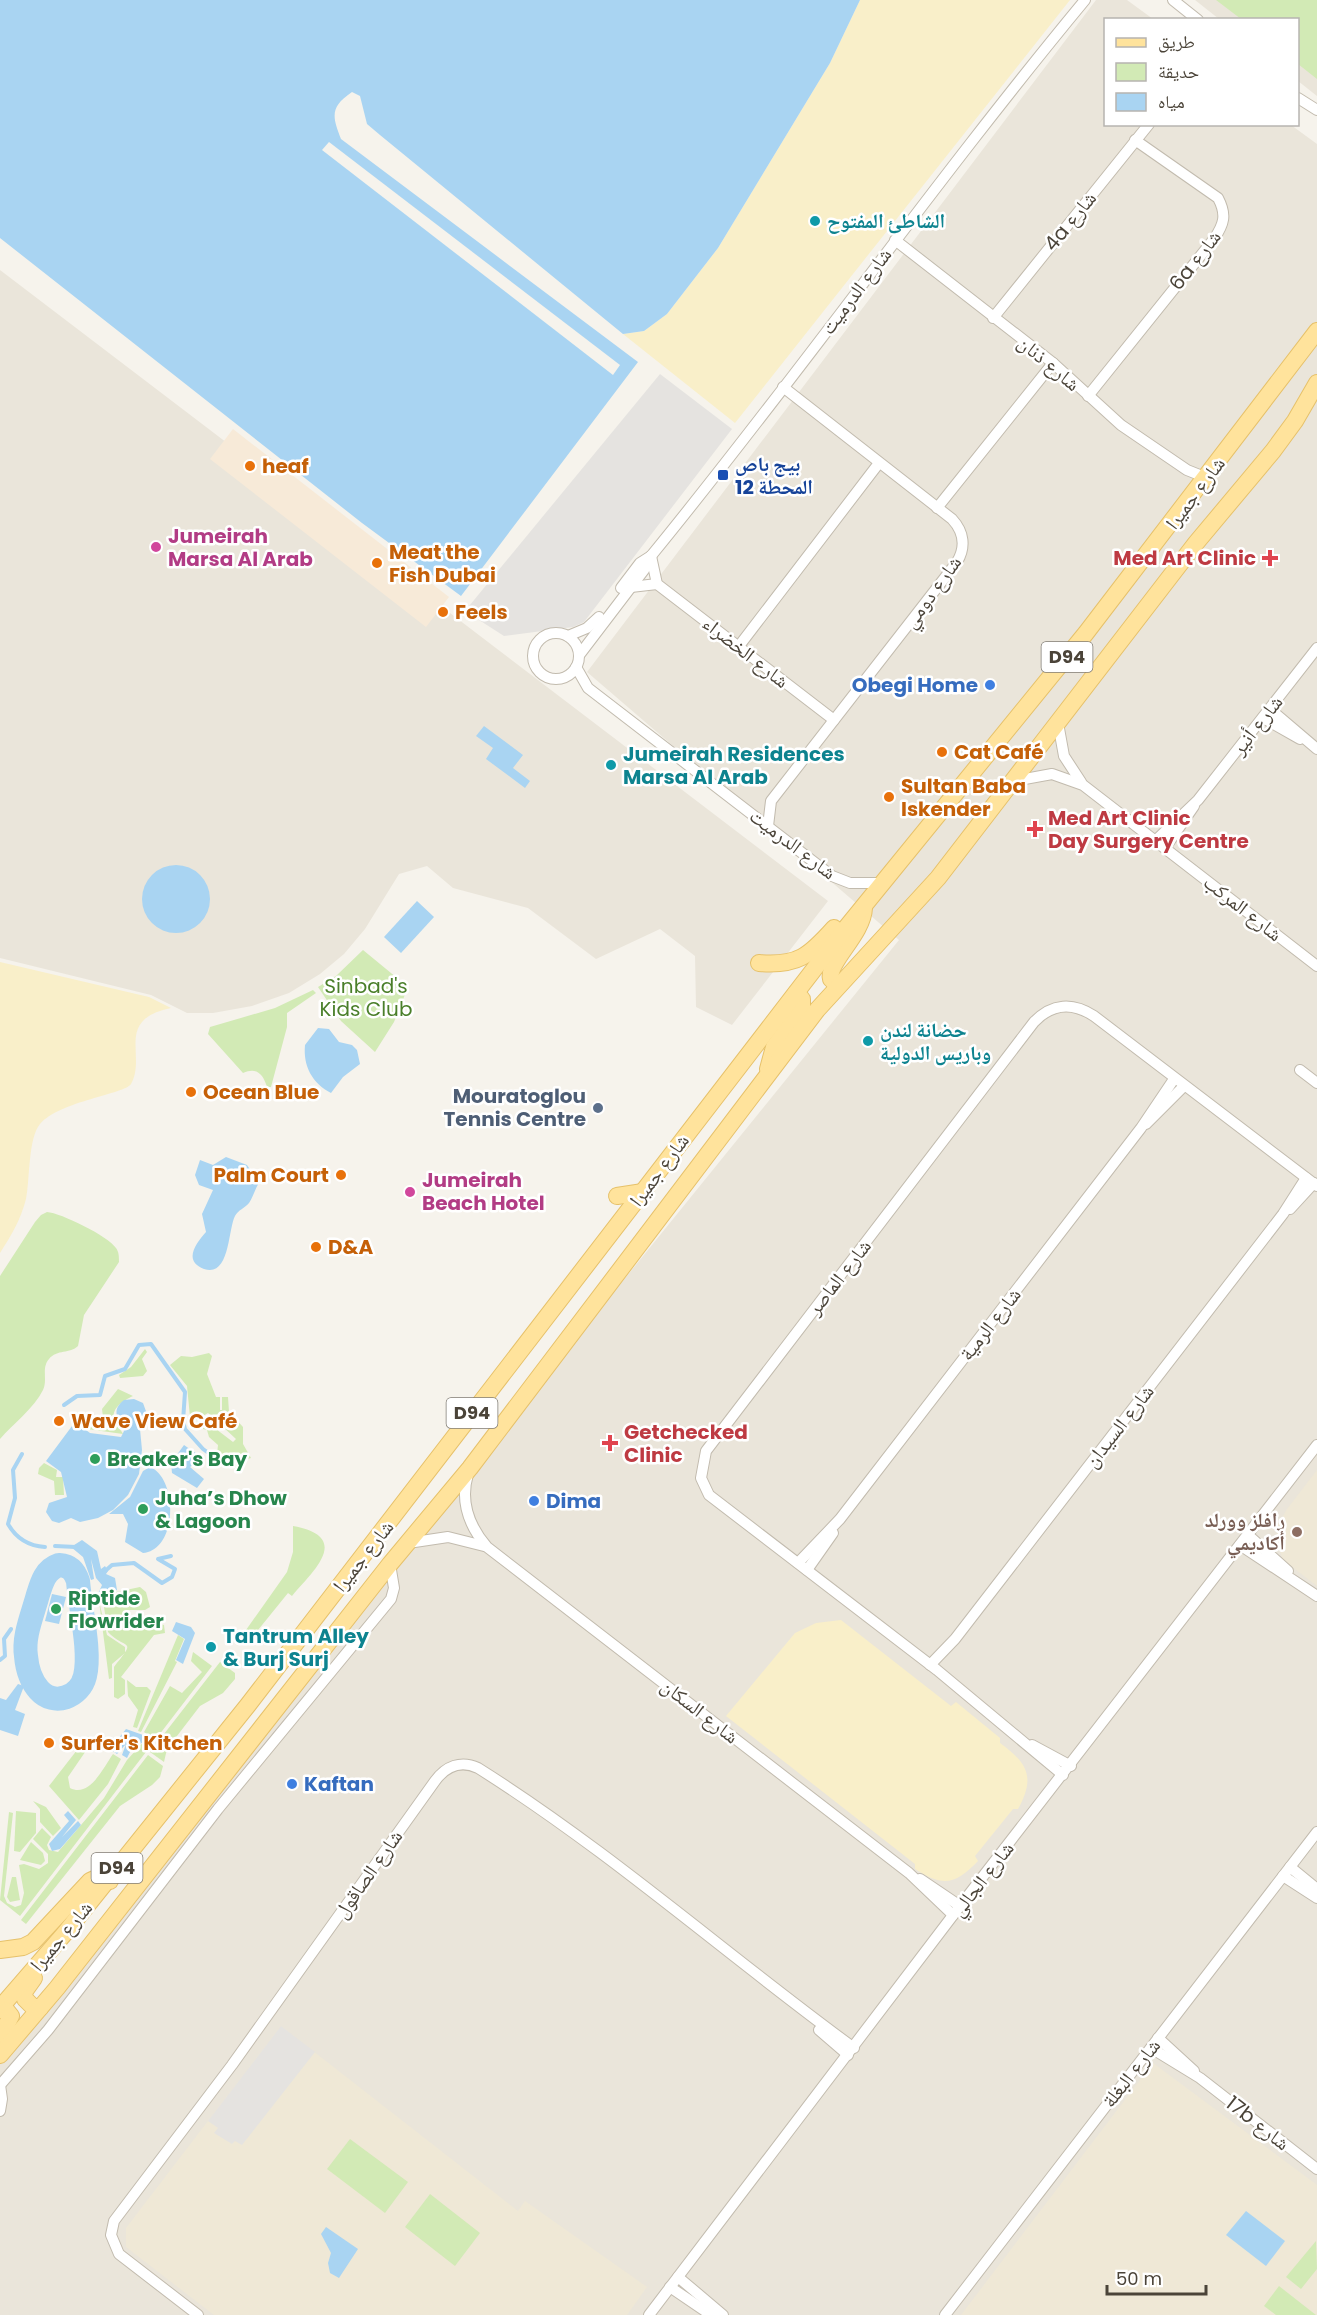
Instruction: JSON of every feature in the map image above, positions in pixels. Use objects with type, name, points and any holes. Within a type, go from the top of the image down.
[{"type":"main road","name":"شارع جميرا","points":[[0,2009],[65,1933],[248,1706],[864,903],[1086,633],[1207,478],[1317,331]]},
{"type":"main road","name":"شارع جميرا","points":[[0,2055],[40,2008],[390,1564],[470,1468],[768,1073],[838,986],[938,878],[1196,543],[1273,451],[1295,421],[1317,383]]},
{"type":"main road","points":[[838,986],[831,979],[830,969],[859,930],[864,903]]},
{"type":"main road","points":[[759,963],[789,963],[804,957],[848,913],[864,903]]},
{"type":"main road","points":[[768,1073],[774,1047],[802,1009],[802,999],[796,993]]},
{"type":"main road","points":[[617,1196],[643,1192]]},
{"type":"main road","points":[[0,1950],[23,1947],[33,1942],[85,1885],[97,1877],[110,1877],[105,1893],[28,1985],[25,1999],[29,2004],[40,2008]]},
{"type":"main road","points":[[0,2009],[8,2011],[11,2019],[0,2037]]},
{"type":"street","name":"شارع الدرميت","points":[[651,556],[640,563],[593,624],[568,636],[552,633],[540,639],[534,649],[534,661],[540,672],[552,679],[566,677],[576,668],[580,654],[631,587],[651,556],[895,240],[1085,0]]},
{"type":"street","points":[[1173,0],[1196,18]]},
{"type":"street","points":[[1299,99],[1314,109],[1317,119]]},
{"type":"street","name":"4a شارع","points":[[993,318],[1147,126]]},
{"type":"street","name":"6a شارع","points":[[1088,396],[1214,239],[1224,222],[1223,207],[1218,198],[1135,140]]},
{"type":"street","name":"شارع ذنان","points":[[895,240],[1053,363],[1121,425],[1182,467],[1207,478]]},
{"type":"street","points":[[937,508],[1053,363]]},
{"type":"street","name":"شارع دومي","points":[[771,801],[961,556],[963,542],[960,529],[937,508],[783,387]]},
{"type":"street","points":[[739,646],[879,463]]},
{"type":"street","points":[[631,587],[657,584],[651,556]]},
{"type":"street","name":"شارع الخضراء","points":[[657,584],[834,720]]},
{"type":"street","points":[[568,636],[575,642],[580,654]]},
{"type":"street","name":"شارع أنير","points":[[1166,848],[1197,801],[1317,648]]},
{"type":"street","name":"شارع الدرميت","points":[[576,668],[588,688],[838,879],[850,883],[882,883]]},
{"type":"street","points":[[1267,713],[1317,749]]},
{"type":"street","name":"شارع المركب","points":[[1058,723],[1064,756],[1083,785]]},
{"type":"street","name":"شارع المركب","points":[[1014,781],[1052,774],[1083,785],[1317,966]]},
{"type":"street","points":[[746,809],[771,801],[768,826]]},
{"type":"street","name":"شارع أنير","points":[[1155,841],[1197,801]]},
{"type":"street","name":"شارع الماصر","points":[[1063,1775],[933,1667],[709,1496],[701,1478],[706,1450],[1034,1022],[1041,1015],[1058,1007],[1081,1009],[1094,1016],[1312,1182]]},
{"type":"street","points":[[1300,1070],[1317,1083]]},
{"type":"street","name":"شارع الرمية","points":[[803,1567],[1141,1128],[1174,1079]]},
{"type":"street","name":"شارع الرمية","points":[[1141,1128],[1184,1086]]},
{"type":"street","name":"شارع السيدان","points":[[933,1667],[1283,1214],[1312,1182]]},
{"type":"street","name":"شارع الجالي","points":[[649,2315],[960,1906],[1071,1766],[1317,1445]]},
{"type":"street","name":"شارع السكان","points":[[470,1468],[465,1496],[466,1510],[478,1536],[487,1547],[911,1875],[960,1906]]},
{"type":"street","points":[[1248,1535],[1294,1579]]},
{"type":"street","name":"شارع السكان","points":[[407,1543],[448,1537],[487,1547]]},
{"type":"street","points":[[1240,1545],[1317,1596]]},
{"type":"street","points":[[0,2111],[2,2099],[0,2085],[48,2030],[218,1809],[391,1599],[394,1588],[390,1564]]},
{"type":"street","name":"شارع الماصر","points":[[1026,1743],[1071,1766]]},
{"type":"street","name":"شارع الصاقول","points":[[198,2315],[119,2254],[111,2235],[114,2221],[232,2065],[435,1780],[452,1766],[467,1763],[478,1768],[568,1829],[851,2051]]},
{"type":"street","name":"شارع البغلة","points":[[945,2315],[1317,1832]]},
{"type":"street","points":[[1287,1871],[1317,1889]]},
{"type":"street","points":[[1287,1871],[1317,1898]]},
{"type":"street","name":"شارع السكان","points":[[911,1875],[953,1916]]},
{"type":"street","name":"17b شارع","points":[[1158,2038],[1200,2078],[1317,2169]]},
{"type":"street","name":"17b شارع","points":[[1151,2048],[1200,2078]]},
{"type":"street","points":[[678,2277],[723,2315]]},
{"type":"street","points":[[670,2287],[711,2315]]},
{"type":"shaded area","points":[[1096,0],[1127,0],[1152,18],[1104,18],[1104,126],[1292,126],[1317,144],[1317,2315],[0,2315],[0,2050],[899,940],[587,672]]},
{"type":"shaded area","points":[[1195,0],[1317,0],[1317,96],[1299,82],[1299,18],[1218,18]]},
{"type":"shaded area","points":[[0,270],[828,901],[732,1025],[696,1007],[695,956],[660,929],[596,959],[528,908],[453,888],[427,866],[399,874],[365,929],[344,954],[320,974],[289,993],[252,1006],[213,1013],[187,1013],[151,995],[0,958]]},
{"type":"shaded area","points":[[660,374],[732,429],[584,622],[573,627],[504,636],[465,611]]},
{"type":"shaded area","points":[[233,429],[449,597],[426,627],[210,459]]},
{"type":"shaded area","name":"رافلز وورلد أكاديمي","points":[[1317,1470],[1317,1586],[1283,1560],[1276,1540],[1278,1525],[1287,1509]]},
{"type":"shaded area","points":[[281,2026],[518,2211],[525,2201],[647,2287],[627,2315],[214,2315],[126,2247],[126,2228]]},
{"type":"shaded area","points":[[281,2026],[315,2052],[242,2145],[235,2141],[232,2144],[214,2133],[218,2128],[208,2121]]},
{"type":"shaded area","points":[[1153,2063],[1317,2185],[1317,2315],[961,2315]]},
{"type":"green space","points":[[1216,0],[1317,0],[1317,79],[1299,65],[1299,18],[1240,18]]},
{"type":"green space","name":"Sinbad's Kids Club","points":[[363,950],[408,987],[394,1022],[375,1052],[341,1021],[318,987],[336,976]]},
{"type":"green space","points":[[313,990],[316,993],[287,1013],[287,1027],[271,1087],[267,1087],[264,1078],[256,1071],[243,1073],[208,1034],[210,1027],[275,1008]]},
{"type":"green space","points":[[47,1212],[73,1221],[104,1237],[117,1250],[119,1262],[84,1315],[78,1346],[49,1359],[45,1366],[43,1390],[39,1397],[0,1439],[0,1276],[35,1222]]},
{"type":"green space","points":[[145,1349],[147,1352],[142,1359],[147,1371],[143,1376],[120,1378],[119,1375],[131,1367]]},
{"type":"green space","points":[[209,1353],[212,1356],[207,1374],[216,1397],[220,1397],[220,1410],[222,1410],[222,1397],[228,1397],[229,1412],[243,1427],[243,1444],[251,1458],[244,1460],[237,1470],[217,1454],[218,1445],[209,1437],[207,1430],[203,1429],[203,1424],[212,1426],[233,1442],[236,1439],[208,1413],[196,1420],[190,1417],[187,1386],[170,1365],[181,1356],[192,1357]]},
{"type":"green space","points":[[118,1389],[133,1396],[115,1410],[114,1420],[123,1434],[87,1429],[93,1424],[83,1416],[86,1413],[98,1421],[97,1425],[104,1425],[102,1409]]},
{"type":"green space","points":[[44,1463],[57,1470],[56,1477],[63,1477],[64,1495],[55,1495],[54,1481],[38,1474],[39,1468]]},
{"type":"green space","points":[[293,1526],[311,1531],[321,1538],[325,1546],[323,1556],[292,1596],[288,1593],[254,1635],[246,1630],[287,1572],[293,1552]]},
{"type":"green space","points":[[140,1587],[146,1592],[150,1607],[145,1610],[126,1610],[122,1617],[123,1624],[133,1629],[157,1623],[164,1625],[165,1633],[154,1635],[121,1677],[125,1680],[125,1694],[118,1699],[114,1697],[114,1667],[126,1652],[127,1645],[108,1632],[102,1595]]},
{"type":"green space","points":[[99,1601],[107,1635],[125,1647],[125,1653],[112,1664],[112,1678],[109,1679]]},
{"type":"green space","points":[[178,1635],[184,1639],[175,1661],[177,1662],[141,1732],[138,1731]]},
{"type":"green space","points":[[193,1652],[212,1666],[20,1916],[0,1900],[9,1812],[13,1813],[4,1896],[7,1903],[15,1907],[21,1905],[24,1893],[19,1865],[24,1864],[39,1869],[48,1863],[48,1854],[33,1839],[42,1828],[51,1837],[47,1845],[49,1850],[58,1852],[104,1798],[127,1760],[149,1736],[144,1732],[170,1686],[182,1693],[202,1672],[191,1661]]},
{"type":"green space","points":[[220,1662],[235,1673],[235,1679],[223,1693],[200,1706],[167,1749],[164,1762],[150,1752]]},
{"type":"green space","points":[[127,1680],[136,1687],[147,1687],[151,1691],[137,1728],[133,1727],[138,1710],[128,1696]]},
{"type":"green space","points":[[88,1736],[94,1739],[68,1777],[70,1788],[84,1789],[90,1785],[113,1754],[121,1759],[108,1784],[79,1820],[49,1786]]},
{"type":"green space","points":[[148,1755],[163,1766],[160,1777],[120,1806],[26,1924],[21,1920]]},
{"type":"green space","points":[[33,1801],[46,1807],[61,1828],[53,1836],[40,1822],[40,1809]]},
{"type":"green space","points":[[16,1811],[36,1813],[36,1833],[20,1852],[14,1851]]},
{"type":"green space","points":[[31,1842],[43,1853],[45,1861],[41,1865],[20,1860]]},
{"type":"green space","points":[[12,1877],[16,1877],[20,1900],[10,1902],[7,1897]]},
{"type":"green space","points":[[350,2139],[408,2182],[385,2213],[327,2169]]},
{"type":"green space","points":[[430,2194],[480,2233],[455,2266],[405,2227]]},
{"type":"green space","points":[[1316,2241],[1317,2269],[1301,2289],[1286,2277]]},
{"type":"green space","points":[[1279,2286],[1316,2315],[1276,2315],[1264,2306]]},
{"type":"sand","name":"الشاطئ المفتوح","points":[[860,0],[1070,0],[735,423],[623,334],[644,331],[667,314],[718,248],[830,63]]},
{"type":"sand","points":[[0,962],[149,997],[171,1008],[143,1021],[138,1030],[135,1073],[131,1084],[126,1088],[62,1109],[40,1124],[31,1149],[24,1206],[0,1253]]},
{"type":"sand","points":[[841,1620],[951,1706],[956,1702],[1000,1738],[1000,1743],[1023,1765],[1027,1780],[1026,1789],[1018,1809],[1013,1809],[975,1856],[978,1861],[955,1879],[941,1881],[933,1879],[915,1869],[915,1864],[726,1716],[795,1633],[816,1623]]},
{"type":"water","points":[[0,0],[860,0],[830,63],[718,248],[667,314],[644,331],[623,334],[380,135],[367,124],[360,96],[352,92],[336,107],[335,118],[341,139],[638,362],[461,596],[362,523],[0,238]]},
{"type":"water","points":[[484,726],[523,755],[513,768],[530,781],[525,788],[486,759],[493,748],[476,736]]},
{"type":"water","points":[[176,865],[189,867],[200,875],[208,886],[210,899],[208,912],[200,923],[189,931],[176,933],[163,931],[152,923],[144,912],[142,899],[144,886],[152,875],[163,867]]},
{"type":"water","points":[[417,901],[434,917],[401,953],[384,937]]},
{"type":"water","points":[[318,1028],[329,1029],[339,1042],[352,1045],[357,1050],[360,1064],[343,1077],[331,1093],[314,1079],[307,1067],[305,1045]]},
{"type":"water","points":[[226,1157],[247,1165],[259,1183],[249,1203],[235,1216],[223,1260],[213,1270],[204,1269],[197,1266],[193,1251],[206,1232],[202,1214],[213,1190],[199,1185],[195,1175],[200,1160],[213,1165]]},
{"type":"water","name":"Breaker's Bay","points":[[134,1399],[143,1403],[147,1414],[140,1429],[142,1450],[139,1474],[128,1495],[113,1510],[98,1518],[80,1522],[71,1518],[59,1523],[52,1521],[46,1512],[49,1503],[67,1497],[61,1472],[46,1461],[75,1422],[90,1433],[121,1437],[124,1431],[117,1415],[117,1408],[124,1400]]},
{"type":"water","points":[[184,1445],[204,1459],[199,1466],[194,1464],[190,1467],[204,1479],[197,1488],[172,1473],[171,1463]]},
{"type":"water","name":"Juha’s Dhow & Lagoon","points":[[150,1467],[159,1474],[166,1485],[170,1513],[163,1540],[154,1549],[143,1553],[125,1542],[128,1524],[123,1514],[109,1514],[130,1497],[143,1471]]},
{"type":"water","points":[[82,1540],[97,1551],[101,1569],[105,1566],[108,1571],[106,1574],[115,1578],[117,1590],[98,1594],[102,1585],[96,1578],[91,1559],[94,1579],[91,1580],[83,1557],[71,1547]]},
{"type":"water","name":"Riptide Flowrider","points":[[52,1594],[66,1597],[59,1624],[45,1621]]},
{"type":"water","points":[[176,1622],[191,1627],[195,1633],[183,1664],[176,1660],[185,1639],[172,1631]]},
{"type":"water","points":[[18,1684],[24,1686],[15,1710],[25,1714],[18,1736],[0,1730],[0,1698],[6,1700]]},
{"type":"water","points":[[126,1729],[146,1736],[142,1743],[133,1746],[127,1758],[122,1755],[126,1744],[117,1754],[110,1749]]},
{"type":"water","points":[[68,1811],[76,1820],[62,1837],[78,1821],[81,1825],[60,1849],[52,1851],[49,1844],[69,1821],[64,1815]]},
{"type":"water","points":[[1246,2211],[1285,2241],[1266,2266],[1226,2235]]},
{"type":"water","points":[[326,2227],[358,2249],[339,2278],[330,2273],[328,2263],[331,2253],[321,2234]]},
{"type":"pier","points":[[329,142],[620,365],[613,375],[322,150]]},
{"type":"waterway","points":[[64,1405],[77,1396],[100,1395],[105,1376],[125,1369],[139,1345],[151,1344],[185,1392],[183,1421],[185,1429],[203,1449],[225,1465]]},
{"type":"waterway","points":[[22,1454],[13,1470],[15,1498],[8,1524],[24,1540],[45,1547]]},
{"type":"waterway","points":[[55,1546],[76,1547]]},
{"type":"waterway","points":[[104,1572],[112,1565],[134,1563],[162,1583],[172,1577],[175,1569],[158,1559],[171,1556]]},
{"type":"waterway","points":[[59,1565],[71,1569],[78,1581],[87,1654],[87,1666],[82,1683],[72,1694],[59,1699],[45,1695],[36,1686],[28,1670],[25,1649],[28,1627],[42,1583],[50,1570],[59,1565]]},
{"type":"waterway","points":[[0,1660],[5,1656],[4,1639],[11,1629]]},
{"type":"place","name":"الشاطئ المفتوح","points":[[815,221]]},
{"type":"place","name":"heaf","points":[[250,466]]},
{"type":"place","name":"بيج باص المحطة 12","points":[[723,475]]},
{"type":"place","name":"Jumeirah Marsa Al Arab","points":[[156,547]]},
{"type":"place","name":"Med Art Clinic","points":[[1270,558]]},
{"type":"place","name":"Meat the Fish Dubai","points":[[377,563]]},
{"type":"place","name":"Feels","points":[[443,612]]},
{"type":"place","name":"Obegi Home","points":[[990,685]]},
{"type":"place","name":"Cat Café","points":[[942,752]]},
{"type":"place","name":"Jumeirah Residences Marsa Al Arab","points":[[611,765]]},
{"type":"place","name":"Sultan Baba Iskender","points":[[889,797]]},
{"type":"place","name":"Med Art Clinic Day Surgery Centre","points":[[1035,829]]},
{"type":"place","name":"حضانة لندن وباريس الدولية","points":[[868,1041]]},
{"type":"place","name":"Ocean Blue","points":[[191,1092]]},
{"type":"place","name":"Mouratoglou Tennis Centre","points":[[598,1108]]},
{"type":"place","name":"Palm Court","points":[[341,1175]]},
{"type":"place","name":"Jumeirah Beach Hotel","points":[[410,1192]]},
{"type":"place","name":"D&A","points":[[316,1247]]},
{"type":"place","name":"Wave View Café","points":[[59,1421]]},
{"type":"place","name":"Getchecked Clinic","points":[[610,1443]]},
{"type":"place","name":"Breaker's Bay","points":[[95,1459]]},
{"type":"place","name":"Dima","points":[[534,1501]]},
{"type":"place","name":"Juha’s Dhow & Lagoon","points":[[143,1509]]},
{"type":"place","name":"رافلز وورلد أكاديمي","points":[[1297,1532]]},
{"type":"place","name":"Riptide Flowrider","points":[[56,1609]]},
{"type":"place","name":"Tantrum Alley & Burj Surj","points":[[211,1647]]},
{"type":"place","name":"Surfer's Kitchen","points":[[49,1743]]},
{"type":"place","name":"Kaftan","points":[[292,1784]]}]
